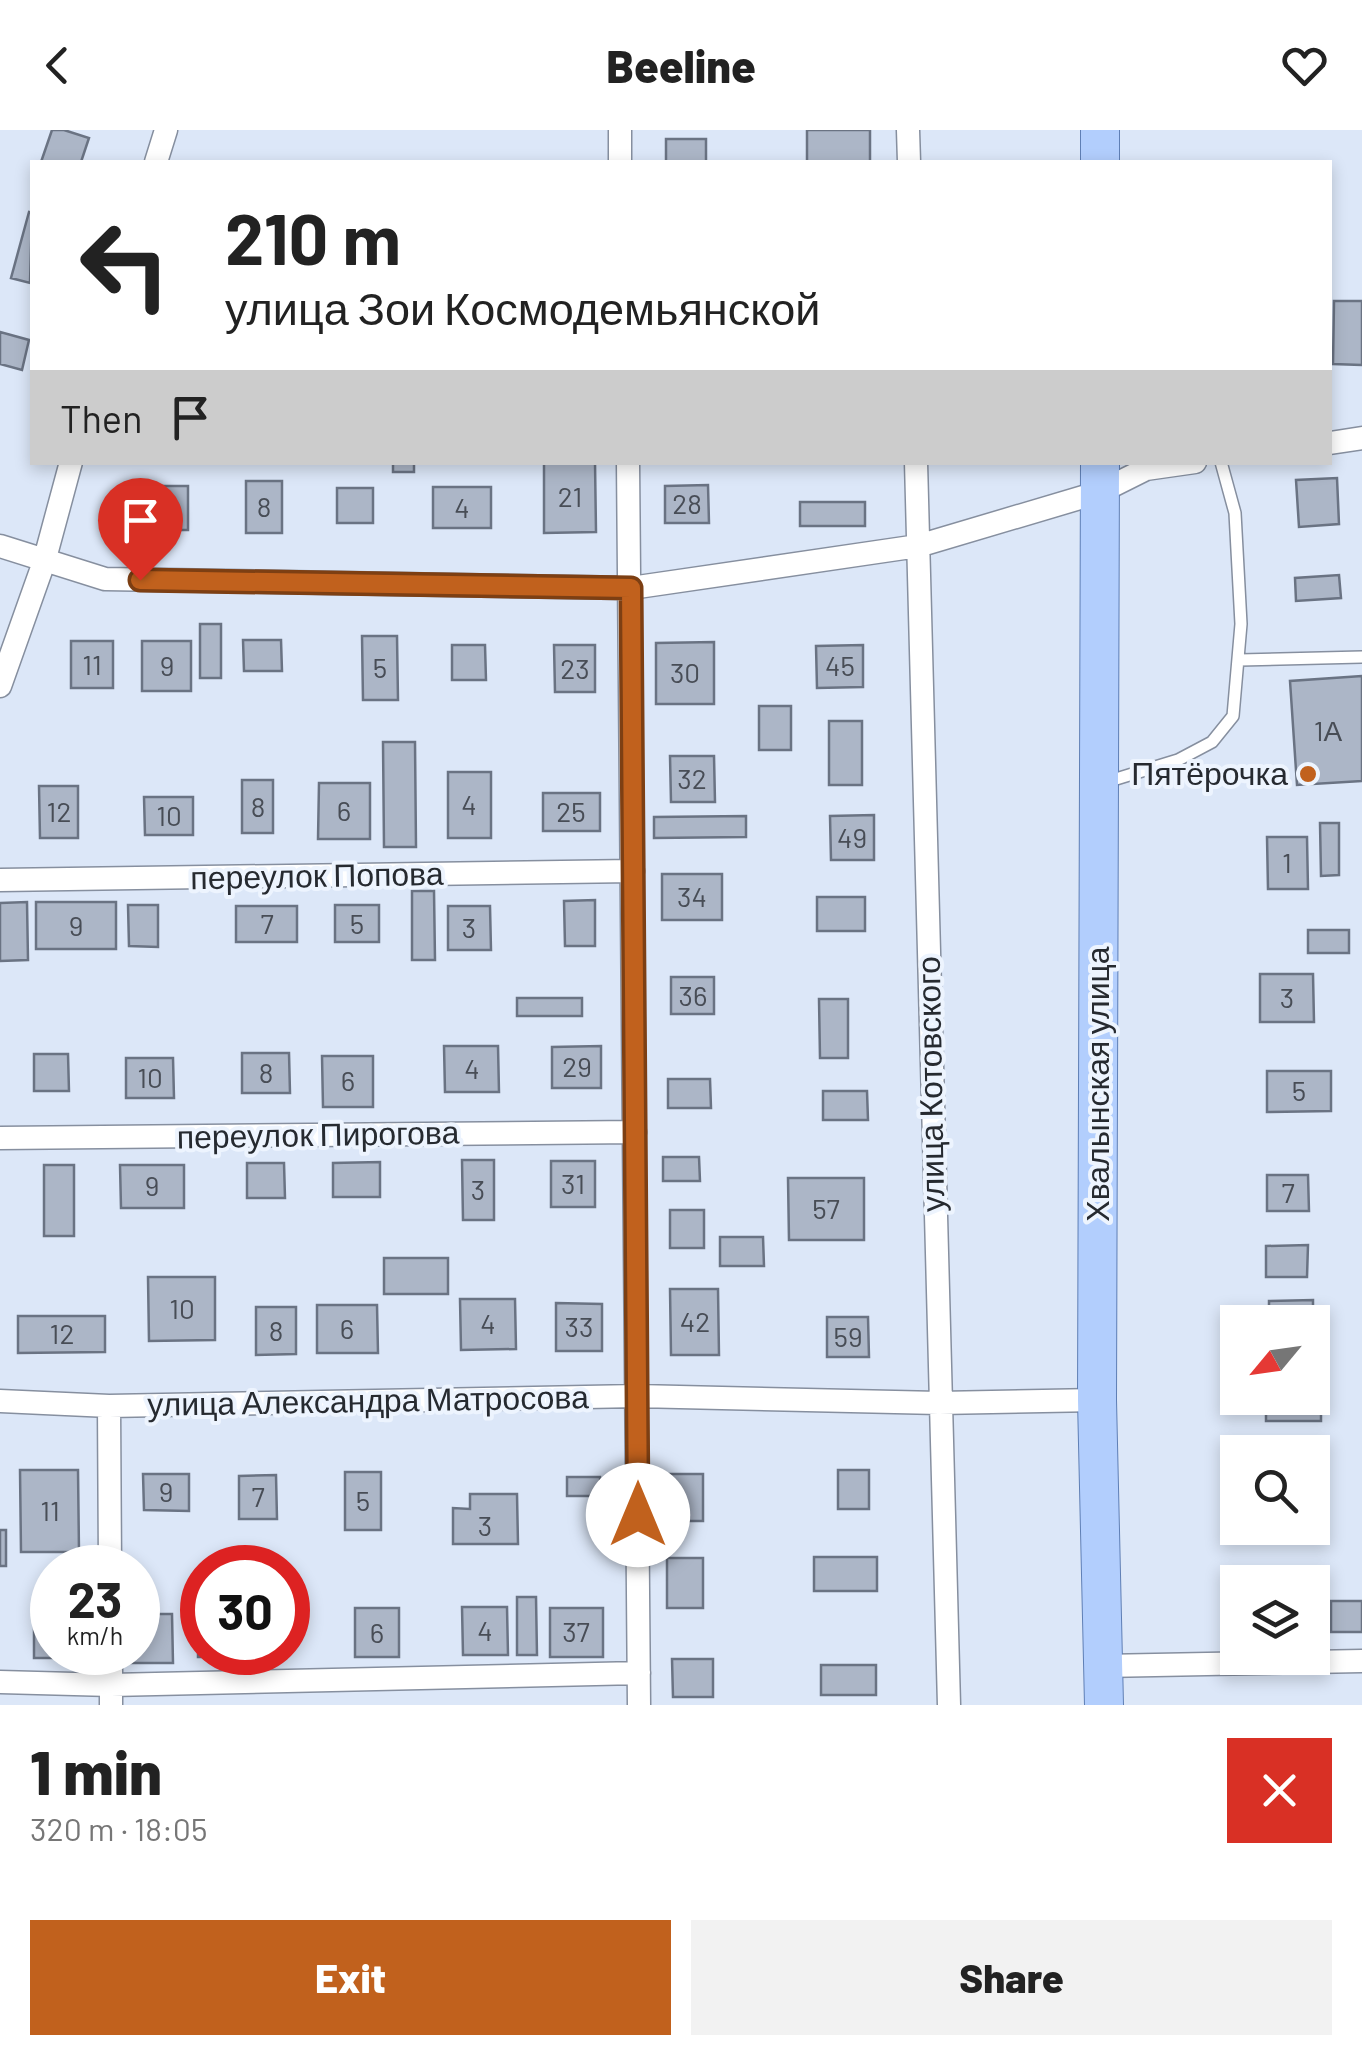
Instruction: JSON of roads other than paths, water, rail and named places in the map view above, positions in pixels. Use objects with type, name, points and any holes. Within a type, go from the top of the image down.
[{"type":"main road","points":[[1100,130],[1100,160]]},
{"type":"main road","name":"Хвалынская улица","points":[[1100,477],[1097,1400],[1104,1705]]},
{"type":"street","points":[[157,160],[166,130]]},
{"type":"street","points":[[620,130],[620,160]]},
{"type":"street","points":[[908,130],[909,160]]},
{"type":"street","points":[[1332,443],[1362,438]]},
{"type":"street","points":[[0,686],[44,562],[69,465]]},
{"type":"street","points":[[628,465],[638,1705]]},
{"type":"street","name":"улица Котовского","points":[[916,465],[949,1705]]},
{"type":"street","points":[[0,546],[105,579],[631,588],[918,546],[1100,477],[1170,465]]},
{"type":"street","name":"переулок Попова","points":[[0,880],[633,871]]},
{"type":"street","name":"переулок Пирогова","points":[[0,1138],[635,1132]]},
{"type":"street","name":"улица Александра Матросова","points":[[0,1401],[108,1406],[637,1396],[940,1403],[1097,1400]]},
{"type":"street","points":[[108,1406],[110,1545]]},
{"type":"street","points":[[1104,1666],[1362,1660]]},
{"type":"street","points":[[0,1682],[111,1695],[638,1673]]},
{"type":"lane","points":[[1099,784],[1178,760],[1212,742],[1233,716],[1240,660],[1235,514],[1221,465]]},
{"type":"lane","points":[[1240,660],[1362,657]]},
{"type":"place","name":"Пятёрочка","points":[[1308,774]]}]
